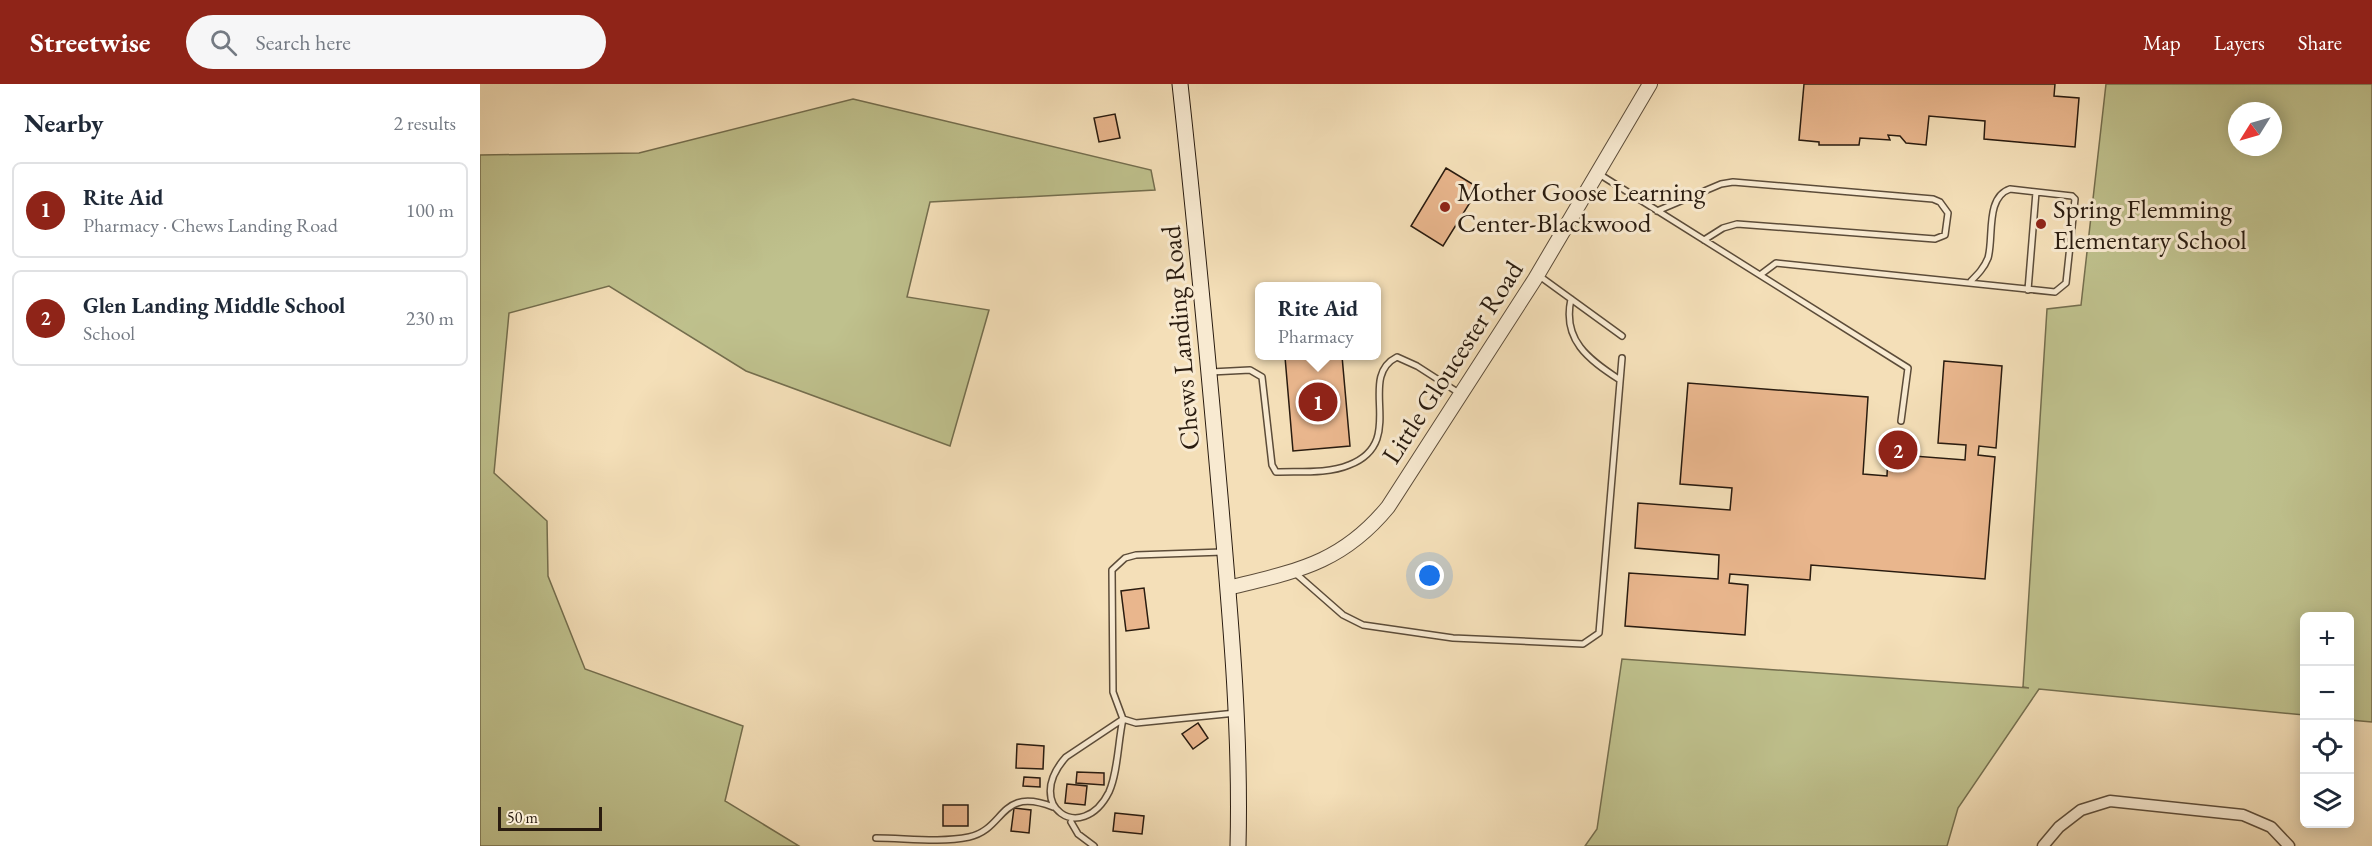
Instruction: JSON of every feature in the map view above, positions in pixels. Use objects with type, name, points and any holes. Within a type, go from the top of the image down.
[{"type":"main road","name":"Chews Landing Road","points":[[1180,84],[1228,588],[1239,790],[1238,846]]},
{"type":"street","name":"Little Gloucester Road","points":[[1228,588],[1309,567],[1341,552],[1371,527],[1388,507],[1538,275],[1650,84]]},
{"type":"street","points":[[2043,846],[2059,827],[2081,810],[2110,801],[2243,815],[2271,827],[2289,846]]},
{"type":"lane","points":[[1597,173],[1908,368],[1901,421]]},
{"type":"lane","points":[[1658,211],[1721,184],[1733,182],[1933,199],[1940,202],[1948,213],[1945,235],[1935,239],[1737,224],[1723,228],[1704,240]]},
{"type":"lane","points":[[1760,275],[1776,263],[1971,281],[1980,286],[2050,293],[2063,288],[2066,283],[2076,203],[2072,196],[2010,189],[1998,197],[1995,203],[1988,258],[1983,268],[1971,281]]},
{"type":"lane","points":[[2028,290],[2036,192]]},
{"type":"lane","points":[[1538,275],[1622,336]]},
{"type":"lane","points":[[1571,299],[1568,322],[1575,342],[1620,380]]},
{"type":"lane","points":[[1209,372],[1250,370],[1262,377],[1272,465],[1275,472],[1338,468],[1351,465],[1365,454],[1381,429],[1379,376],[1386,362],[1396,357],[1417,366],[1461,394]]},
{"type":"lane","points":[[1293,571],[1343,615],[1364,625],[1453,638],[1582,644],[1599,633],[1622,358]]},
{"type":"lane","points":[[1071,822],[1090,815],[1108,795],[1124,719],[1113,692],[1113,570],[1125,558],[1136,555],[1225,552]]},
{"type":"lane","points":[[1124,719],[1136,723],[1236,713]]},
{"type":"lane","points":[[1053,807],[1050,792],[1052,777],[1059,764],[1124,719]]},
{"type":"lane","points":[[876,838],[970,837],[990,824],[1004,809],[1020,801],[1036,800],[1053,807],[1062,817],[1071,822],[1078,834],[1094,846]]},
{"type":"green space","points":[[2106,84],[2372,84],[2372,722],[2354,720],[2354,612],[2300,612],[2300,715],[2039,689],[1958,808],[1947,846],[1585,846],[1597,829],[1622,659],[2029,688],[2023,687],[2047,309],[2081,305]]},
{"type":"green space","points":[[853,99],[1151,170],[1155,190],[930,202],[907,297],[989,310],[950,446],[746,371],[609,286],[509,313],[494,473],[547,521],[548,576],[585,669],[743,726],[725,801],[799,846],[480,846],[480,155],[639,153]]},
{"type":"building","points":[[1804,84],[2055,84],[2054,96],[2079,98],[2075,147],[1984,139],[1985,121],[1929,116],[1926,145],[1906,143],[1900,136],[1888,135],[1890,140],[1860,138],[1859,145],[1819,145],[1819,142],[1799,140]]},
{"type":"building","points":[[1115,114],[1120,138],[1099,142],[1094,118]]},
{"type":"building","name":"Mother Goose Learning Center-Blackwood","points":[[1446,168],[1479,188],[1443,246],[1411,226]]},
{"type":"building","points":[[1285,360],[1342,360],[1350,446],[1293,451]]},
{"type":"building","points":[[1944,361],[2002,366],[1996,448],[1979,446],[1978,455],[1995,457],[1985,579],[1811,565],[1810,580],[1730,574],[1729,583],[1748,585],[1745,635],[1625,626],[1629,573],[1718,579],[1719,555],[1635,548],[1638,503],[1730,510],[1732,488],[1680,484],[1688,383],[1868,397],[1863,474],[1887,476],[1888,454],[1965,460],[1966,445],[1938,443]]},
{"type":"building","points":[[1144,588],[1149,628],[1126,631],[1121,591]]},
{"type":"building","points":[[1198,723],[1208,738],[1193,749],[1182,734]]},
{"type":"building","points":[[1017,744],[1044,746],[1043,769],[1016,768]]},
{"type":"building","points":[[1077,772],[1104,773],[1104,785],[1076,783]]},
{"type":"building","points":[[1024,777],[1040,778],[1040,787],[1023,786]]},
{"type":"building","points":[[1067,784],[1087,786],[1085,805],[1065,803]]},
{"type":"building","points":[[943,805],[968,805],[968,826],[943,826]]},
{"type":"building","points":[[1014,808],[1031,810],[1029,833],[1011,831]]},
{"type":"building","points":[[1115,813],[1144,816],[1142,834],[1113,831]]},
{"type":"place","name":"Mother Goose Learning Center-Blackwood","points":[[1445,207]]},
{"type":"place","name":"Spring Flemming Elementary School","points":[[2041,224]]},
{"type":"place","name":"Rite Aid","points":[[1318,402]]},
{"type":"place","name":"Glen Landing Middle School","points":[[1898,450]]}]
